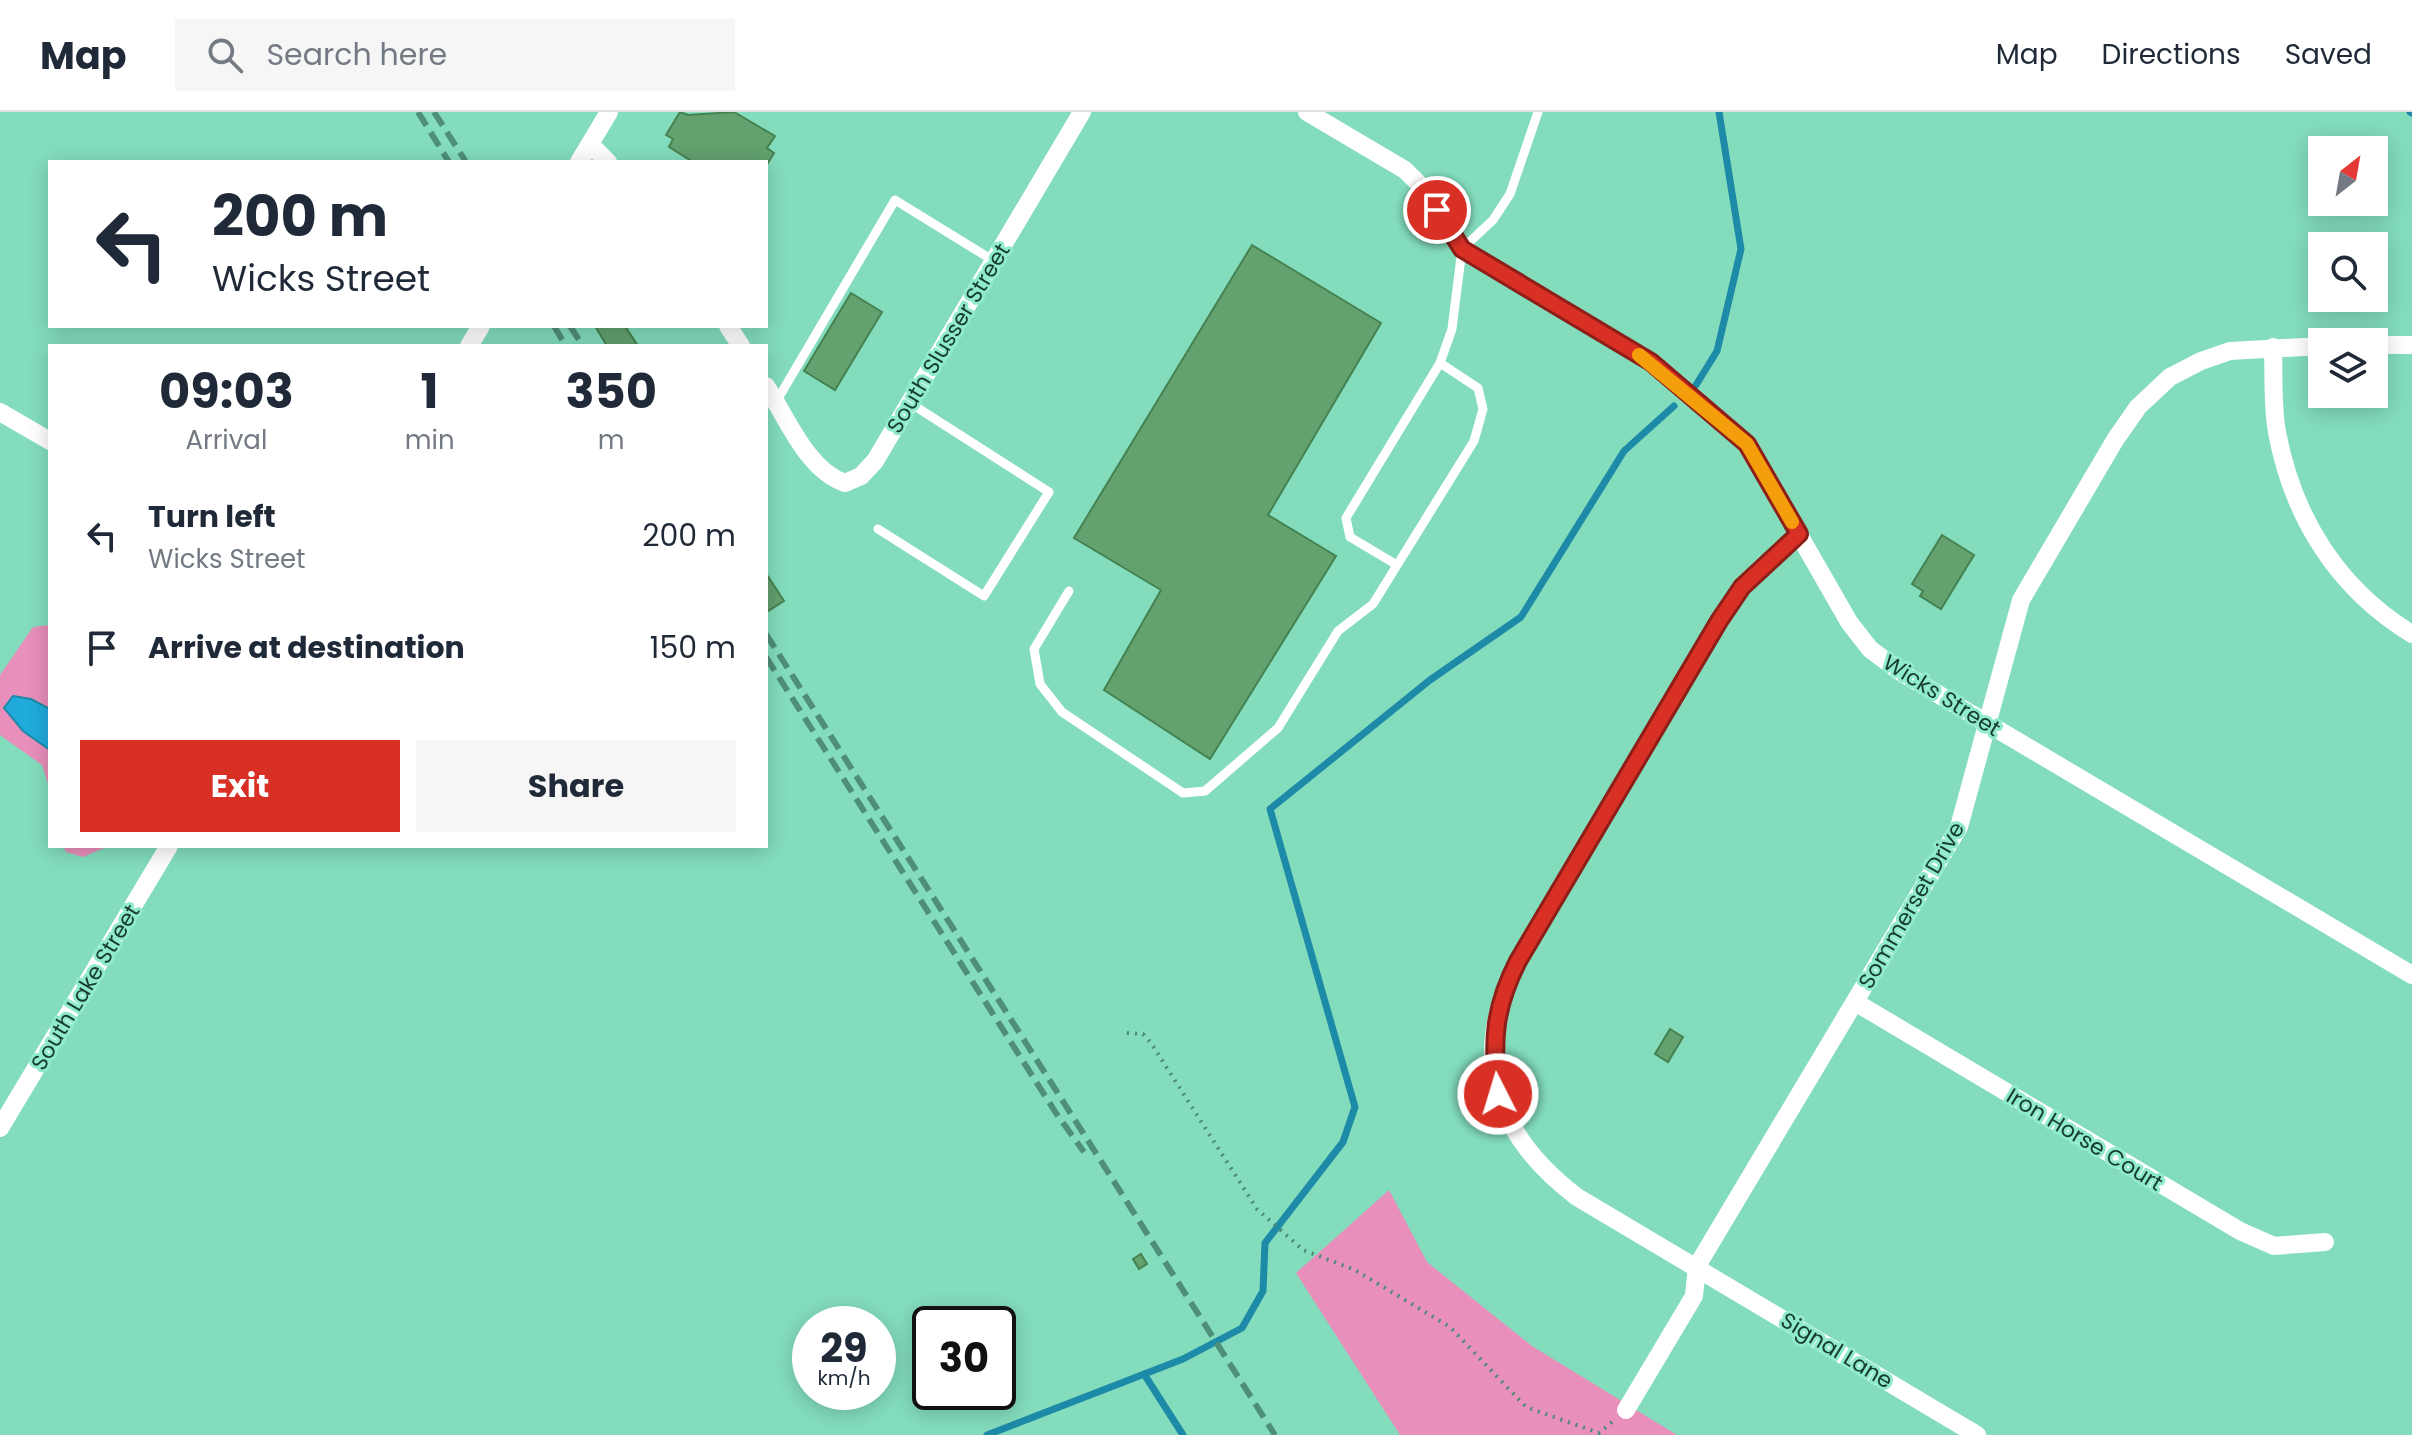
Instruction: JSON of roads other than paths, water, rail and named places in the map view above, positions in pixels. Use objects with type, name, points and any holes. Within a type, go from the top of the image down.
[{"type":"street","points":[[580,160],[609,112]]},
{"type":"street","name":"South Slusser Street","points":[[771,394],[815,462],[829,477],[845,483],[861,476],[875,461],[1082,112]]},
{"type":"street","name":"Wicks Street","points":[[1307,112],[1405,170],[1425,190],[1462,249],[1651,362],[1747,444],[1849,622],[1870,649],[1990,724],[2412,975]]},
{"type":"street","points":[[590,144],[606,160]]},
{"type":"street","points":[[2388,345],[2412,345]]},
{"type":"street","name":"Sommerset Drive","points":[[1626,1410],[1694,1296],[1697,1266],[1959,827],[1990,724],[2021,600],[2107,453],[2138,407],[2170,377],[2230,351],[2308,346]]},
{"type":"street","points":[[2273,347],[2276,429],[2297,504],[2335,569],[2363,600],[2412,634]]},
{"type":"street","points":[[0,412],[48,440]]},
{"type":"street","name":"Signal Lane","points":[[1799,534],[1742,587],[1719,621],[1518,961],[1501,993],[1494,1033],[1498,1094],[1508,1123],[1524,1149],[1548,1174],[1577,1197],[1977,1435]]},
{"type":"street","name":"South Lake Street","points":[[0,1128],[168,848]]},
{"type":"street","name":"Iron Horse Court","points":[[1855,1002],[2240,1231],[2274,1246],[2325,1242]]},
{"type":"lane","points":[[1397,565],[1350,537],[1346,518],[1440,363],[1452,329],[1462,249],[1493,220],[1510,194],[1538,112]]},
{"type":"lane","points":[[771,394],[895,200],[994,261]]},
{"type":"lane","points":[[1069,591],[1034,649],[1040,684],[1062,712],[1183,793],[1205,791],[1278,728],[1338,631],[1373,604],[1474,441],[1483,409],[1478,388],[1440,363]]},
{"type":"lane","points":[[878,529],[984,596],[1049,492],[910,403]]},
{"type":"water","points":[[13,696],[31,699],[48,708],[48,749],[23,731],[4,708]]},
{"type":"waterway","points":[[1696,385],[1717,351],[1741,249],[1719,112]]},
{"type":"waterway","points":[[987,1435],[1183,1359],[1242,1328],[1263,1291],[1265,1243],[1343,1142],[1355,1107],[1270,809],[1430,680],[1521,617],[1624,451],[1674,406]]},
{"type":"waterway","points":[[1144,1374],[1183,1435]]},
{"type":"railway","points":[[418,112],[448,160]]},
{"type":"railway","points":[[434,112],[465,160]]},
{"type":"railway","points":[[555,328],[565,344]]},
{"type":"railway","points":[[571,328],[582,344]]},
{"type":"railway","points":[[768,637],[1275,1435]]},
{"type":"railway","points":[[768,660],[1056,1113],[1084,1152]]}]
